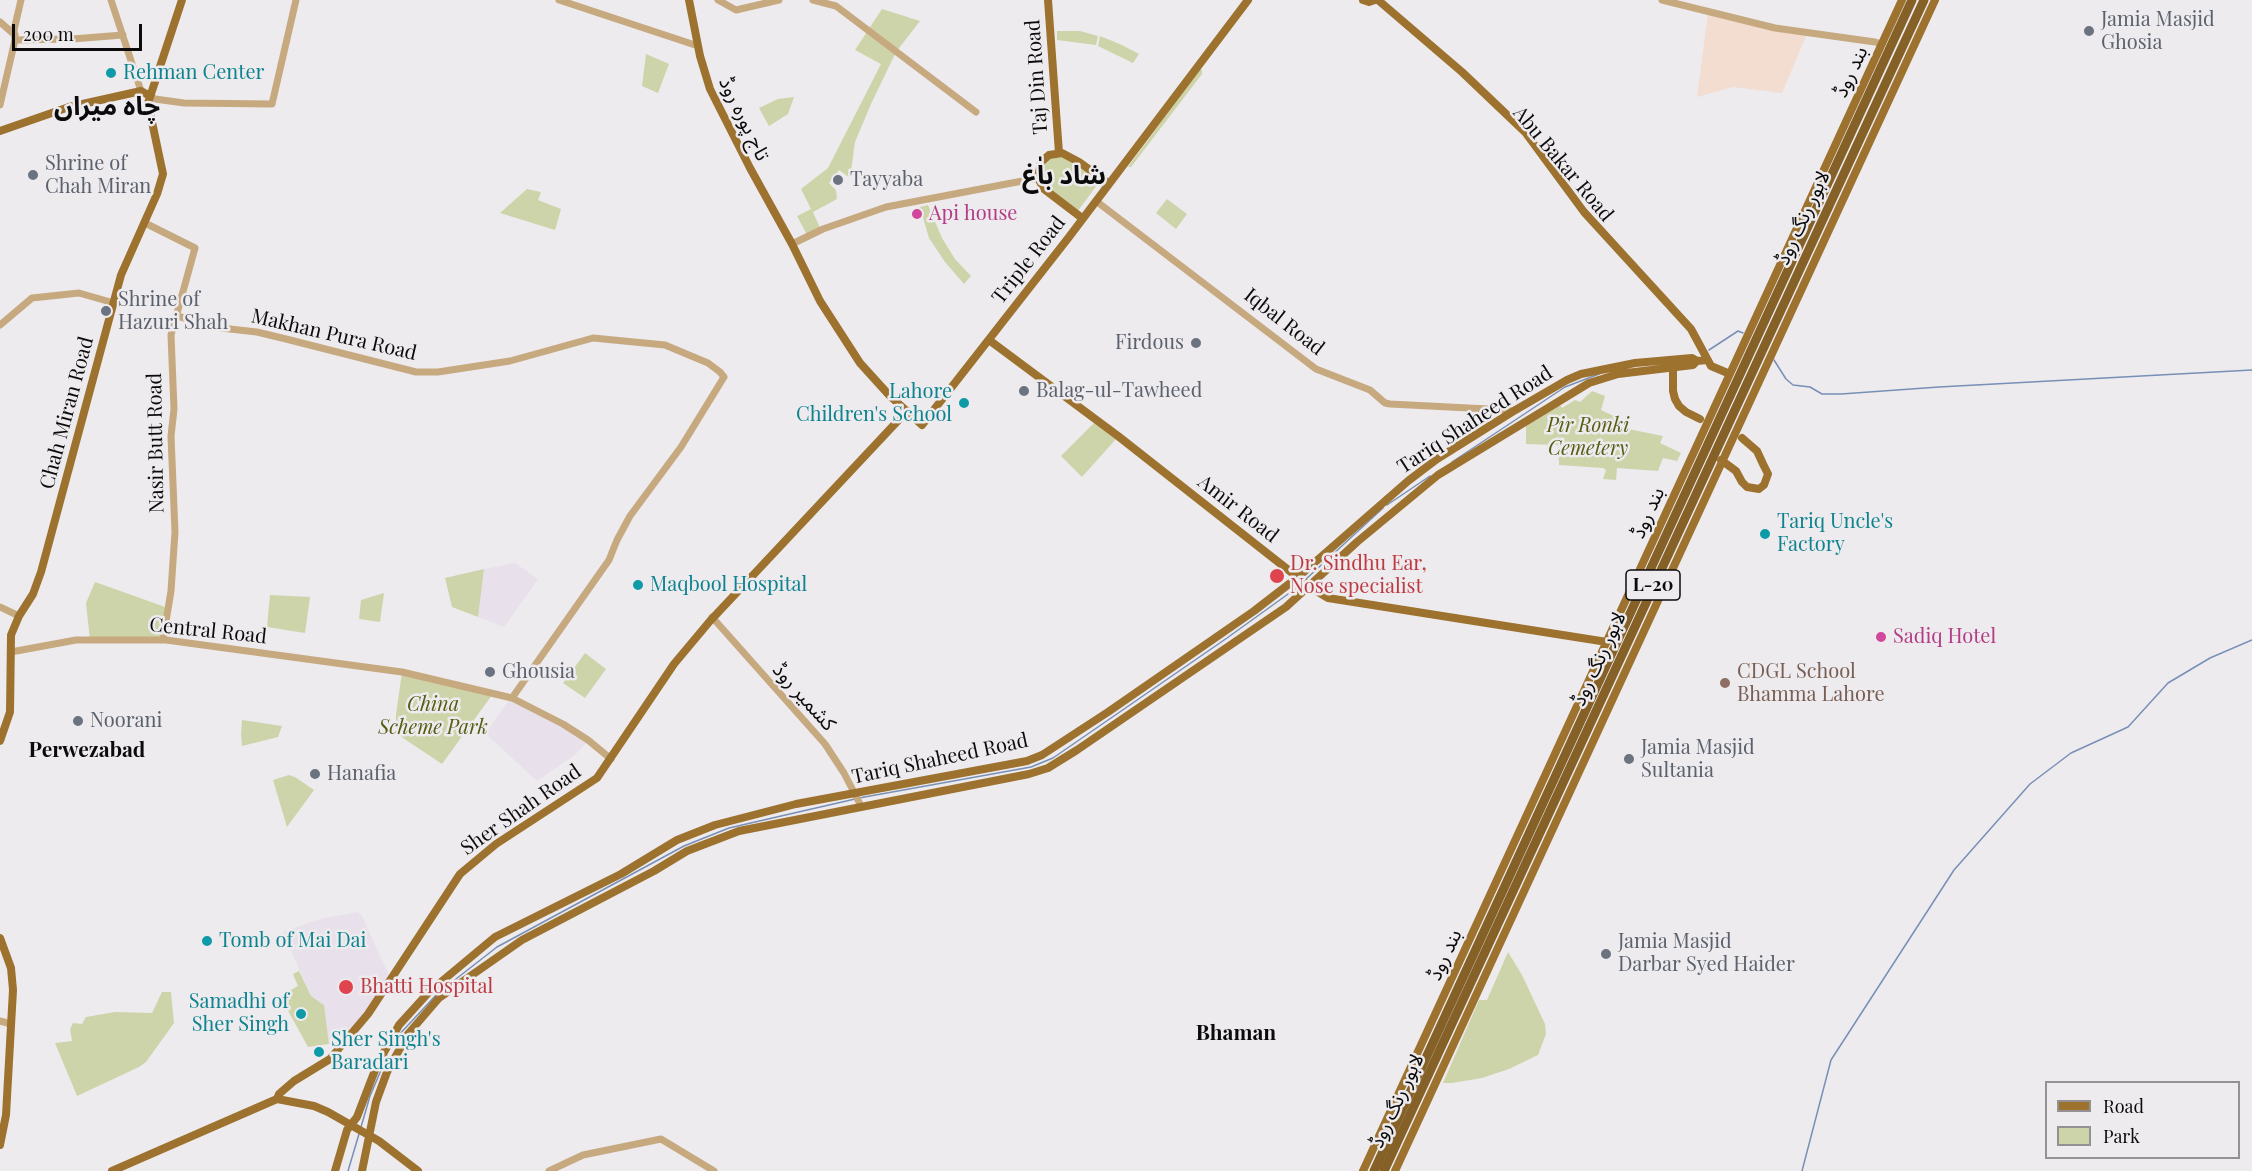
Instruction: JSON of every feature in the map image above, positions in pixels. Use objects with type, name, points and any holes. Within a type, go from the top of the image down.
[{"type":"highway","name":"لاہور رنگ روڈ","points":[[1374,1171],[1912,0]]},
{"type":"highway","name":"لاہور رنگ روڈ","points":[[1384,1171],[1924,0]]},
{"type":"main road","points":[[0,131],[69,107],[141,91],[150,96],[182,0]]},
{"type":"main road","name":"تاج پورہ روڈ","points":[[689,0],[698,46],[710,89],[820,301],[860,363],[922,424]]},
{"type":"main road","name":"Taj Din Road","points":[[1048,0],[1059,153]]},
{"type":"main road","name":"Triple Road","points":[[922,424],[1096,201],[1248,0]]},
{"type":"main road","name":"Abu Bakar Road","points":[[1372,0],[1488,99],[1521,134],[1586,219],[1693,335],[1711,366],[1730,374]]},
{"type":"main road","name":"بند روڈ","points":[[1363,1171],[1902,0]]},
{"type":"main road","points":[[1395,1171],[1935,0]]},
{"type":"main road","name":"Chah Miran Road","points":[[0,741],[10,712],[11,635],[19,616],[33,594],[45,562],[121,275],[145,223],[163,174],[147,106],[150,96]]},
{"type":"main road","points":[[1082,218],[1044,189],[1038,178],[1041,162],[1049,155],[1059,153],[1074,158],[1108,183]]},
{"type":"main road","name":"Amir Road","points":[[989,340],[1118,436],[1309,586],[1335,600],[1607,642]]},
{"type":"main road","name":"Tariq Shaheed Road","points":[[334,1171],[345,1135],[354,1127],[377,1065],[399,1025],[429,992],[495,937],[621,874],[697,831],[796,804],[856,795],[1027,761],[1042,756],[1235,624],[1298,577],[1408,481],[1437,459],[1512,413],[1581,374],[1635,363],[1692,358],[1697,361],[1707,360]]},
{"type":"main road","name":"Tariq Shaheed Road","points":[[362,1171],[367,1134],[376,1102],[387,1072],[408,1034],[439,998],[522,940],[687,851],[738,831],[1029,774],[1048,768],[1266,622],[1438,475],[1589,383],[1604,377],[1693,365],[1697,361]]},
{"type":"main road","points":[[1673,368],[1675,399],[1686,412],[1700,419]]},
{"type":"main road","name":"Sher Shah Road","points":[[112,1171],[277,1099],[279,1094],[294,1081],[330,1059],[368,1014],[460,874],[496,844],[597,778],[674,664],[712,617],[907,411]]},
{"type":"main road","points":[[1512,413],[1520,425]]},
{"type":"main road","points":[[1721,460],[1736,471],[1747,487],[1759,489],[1764,485],[1768,474],[1757,451],[1742,438]]},
{"type":"main road","points":[[0,938],[12,974],[6,1114],[0,1145]]},
{"type":"main road","points":[[277,1099],[314,1106],[367,1134],[418,1171]]},
{"type":"street","points":[[0,105],[21,0]]},
{"type":"street","points":[[111,0],[141,91]]},
{"type":"street","points":[[150,96],[154,99],[184,103],[272,105],[296,0]]},
{"type":"street","points":[[559,0],[698,46]]},
{"type":"street","points":[[718,0],[736,10],[779,0]]},
{"type":"street","points":[[813,0],[836,6],[976,112]]},
{"type":"street","points":[[1662,0],[1775,28],[1882,44]]},
{"type":"street","points":[[0,22],[15,37],[72,39],[123,36]]},
{"type":"street","points":[[792,244],[834,225],[886,207],[1038,178]]},
{"type":"street","name":"Iqbal Road","points":[[1096,201],[1316,369],[1370,390],[1390,404],[1488,408],[1509,410],[1512,413]]},
{"type":"street","name":"Nasir Butt Road","points":[[145,223],[195,248],[171,335],[174,409],[171,436],[175,532],[171,591],[163,640]]},
{"type":"street","points":[[0,325],[32,298],[79,293],[114,303]]},
{"type":"street","name":"Makhan Pura Road","points":[[177,316],[221,328],[257,332],[416,372],[438,372],[510,361],[593,338],[664,345],[708,363],[724,377],[681,447],[630,516],[609,560],[512,698]]},
{"type":"street","points":[[0,607],[19,616]]},
{"type":"street","name":"کشمیر روڈ","points":[[712,617],[825,744],[861,806]]},
{"type":"street","name":"Central Road","points":[[11,652],[76,640],[163,640],[402,672],[512,698],[563,724],[588,740],[611,759]]},
{"type":"street","points":[[0,1021],[11,1024]]},
{"type":"street","points":[[549,1171],[584,1155],[661,1139],[714,1171]]},
{"type":"shaded area","points":[[1708,13],[1807,34],[1782,93],[1733,87],[1697,97]]},
{"type":"shaded area","points":[[515,563],[538,579],[504,627],[478,617],[484,569]]},
{"type":"shaded area","points":[[510,699],[562,725],[587,742],[576,754],[537,781],[485,733]]},
{"type":"shaded area","name":"Bhatti Hospital","points":[[356,912],[361,914],[390,978],[341,1048],[329,1044],[324,1005],[311,996],[283,932],[320,919]]},
{"type":"green space","points":[[882,9],[920,21],[896,52],[871,104],[855,142],[850,178],[839,170],[829,183],[836,190],[837,199],[813,212],[820,228],[807,235],[797,216],[811,209],[801,189],[828,168],[881,64],[855,50]]},
{"type":"green space","points":[[1057,31],[1080,31],[1098,36],[1096,45],[1057,40]]},
{"type":"green space","points":[[1100,36],[1139,54],[1133,63],[1098,46]]},
{"type":"green space","points":[[646,54],[669,64],[658,93],[642,86]]},
{"type":"green space","points":[[1200,69],[1202,74],[1131,167],[1128,167]]},
{"type":"green space","points":[[794,97],[788,114],[769,126],[759,108],[778,99]]},
{"type":"green space","points":[[1063,155],[1100,181],[1077,212],[1042,181],[1041,168],[1048,158]]},
{"type":"green space","points":[[527,189],[541,192],[538,200],[561,209],[555,230],[500,213]]},
{"type":"green space","points":[[1167,199],[1187,214],[1176,229],[1156,213]]},
{"type":"green space","points":[[928,205],[942,238],[955,259],[971,276],[964,284],[929,238],[920,207]]},
{"type":"green space","name":"Pir Ronki Cemetery","points":[[1592,391],[1605,396],[1601,410],[1616,417],[1618,424],[1628,429],[1663,436],[1660,443],[1681,453],[1677,461],[1663,458],[1658,471],[1617,468],[1616,480],[1603,479],[1606,470],[1603,468],[1559,465],[1558,445],[1526,444],[1526,423],[1558,402],[1562,408],[1575,400],[1580,402]]},
{"type":"green space","points":[[1094,423],[1116,439],[1082,477],[1061,456]]},
{"type":"green space","points":[[484,569],[478,617],[452,607],[445,578]]},
{"type":"green space","points":[[95,582],[168,608],[163,640],[90,640],[86,603]]},
{"type":"green space","points":[[384,593],[380,622],[359,619],[361,600]]},
{"type":"green space","points":[[270,595],[310,597],[305,633],[267,627]]},
{"type":"green space","points":[[585,653],[606,669],[585,698],[563,683]]},
{"type":"green space","name":"China Scheme Park","points":[[402,672],[492,695],[442,764],[403,738],[396,729]]},
{"type":"green space","points":[[242,720],[282,726],[278,737],[242,746]]},
{"type":"green space","points":[[289,775],[314,790],[287,827],[273,780]]},
{"type":"green space","points":[[1508,952],[1522,975],[1545,1024],[1546,1034],[1538,1055],[1509,1069],[1482,1078],[1443,1083],[1479,1000],[1487,1000]]},
{"type":"green space","points":[[299,971],[311,996],[324,1005],[329,1044],[308,1047],[280,996],[298,986],[293,974]]},
{"type":"green space","points":[[162,992],[171,992],[174,1023],[146,1062],[77,1096],[55,1043],[72,1041],[70,1029],[73,1023],[82,1024],[86,1017],[115,1012],[152,1013]]},
{"type":"waterway","points":[[1709,350],[1738,331],[1743,333]]},
{"type":"waterway","points":[[1774,360],[1786,379],[1793,385],[1810,387],[1822,394],[2252,370]]},
{"type":"waterway","points":[[1452,462],[1565,387],[1599,374]]},
{"type":"waterway","points":[[1387,505],[1430,476]]},
{"type":"waterway","points":[[1305,580],[1383,508]]},
{"type":"waterway","points":[[859,798],[1031,767],[1053,758],[1302,584]]},
{"type":"waterway","points":[[1802,1171],[1831,1060],[1954,870],[2030,784],[2071,753],[2128,727],[2168,683],[2210,658],[2252,640]]},
{"type":"waterway","points":[[396,1038],[438,993],[497,947],[684,846],[729,828],[855,799]]},
{"type":"waterway","points":[[361,1127],[370,1096],[387,1056]]},
{"type":"waterway","points":[[348,1171],[359,1134]]},
{"type":"place","name":"Jamia Masjid Ghosia","points":[[2089,31]]},
{"type":"place","name":"Rehman Center","points":[[111,73]]},
{"type":"place","name":"Shrine of Chah Miran","points":[[33,175]]},
{"type":"place","name":"Tayyaba","points":[[838,180]]},
{"type":"place","name":"Api house","points":[[917,214]]},
{"type":"place","name":"Shrine of Hazuri Shah","points":[[106,311]]},
{"type":"place","name":"Firdous","points":[[1196,343]]},
{"type":"place","name":"Balag-ul-Tawheed","points":[[1024,391]]},
{"type":"place","name":"Lahore Children's School","points":[[964,403]]},
{"type":"place","name":"Tariq Uncle's Factory","points":[[1765,534]]},
{"type":"place","name":"Dr. Sindhu Ear, Nose specialist","points":[[1277,576]]},
{"type":"place","name":"Maqbool Hospital","points":[[638,585]]},
{"type":"place","name":"Sadiq Hotel","points":[[1881,637]]},
{"type":"place","name":"Ghousia","points":[[490,672]]},
{"type":"place","name":"CDGL School Bhamma Lahore","points":[[1725,683]]},
{"type":"place","name":"Noorani","points":[[78,721]]},
{"type":"place","name":"Jamia Masjid Sultania","points":[[1629,759]]},
{"type":"place","name":"Hanafia","points":[[315,774]]},
{"type":"place","name":"Tomb of Mai Dai","points":[[207,941]]},
{"type":"place","name":"Jamia Masjid Darbar Syed Haider","points":[[1606,954]]},
{"type":"place","name":"Bhatti Hospital","points":[[346,987]]},
{"type":"place","name":"Samadhi of Sher Singh","points":[[301,1014]]},
{"type":"place","name":"Sher Singh's Baradari","points":[[319,1052]]},
{"type":"district","name":"چاہ میراں","points":[[107,107]]},
{"type":"district","name":"شاد باٰغ","points":[[1064,176]]},
{"type":"district","name":"Perwezabad","points":[[87,750]]},
{"type":"district","name":"Bhaman","points":[[1236,1033]]}]
